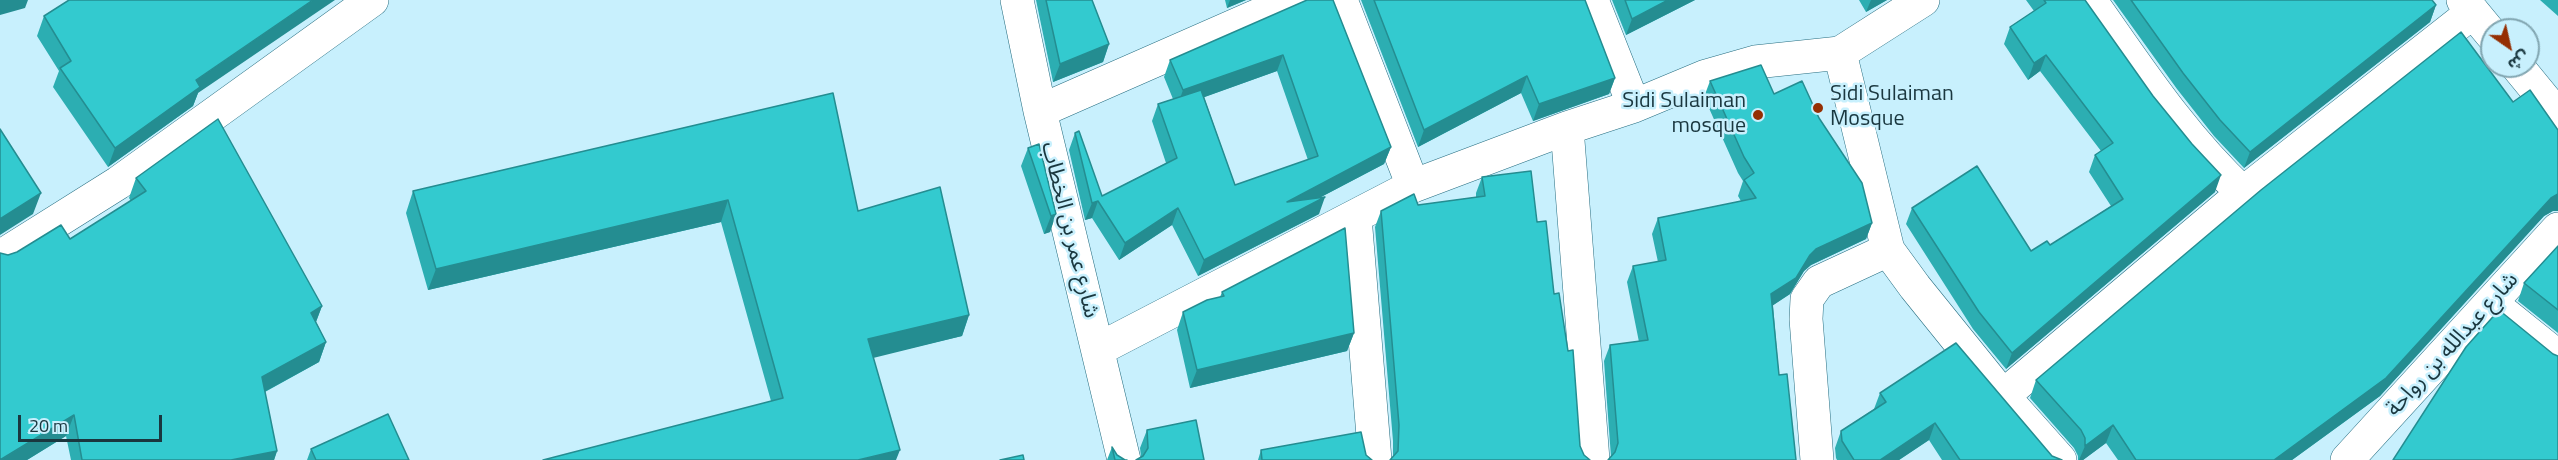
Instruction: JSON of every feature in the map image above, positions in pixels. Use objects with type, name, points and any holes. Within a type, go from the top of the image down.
[{"type":"street","points":[[0,257],[117,183],[372,0]]},
{"type":"street","name":"شارع عمر بن الخطاب","points":[[1017,0],[1040,111],[1124,460]]},
{"type":"street","points":[[1040,111],[1293,0]]},
{"type":"street","points":[[1341,0],[1413,186]]},
{"type":"street","points":[[1592,0],[1634,106]]},
{"type":"street","points":[[1099,349],[1413,186],[1634,106],[1706,76],[1755,62],[1840,54],[1923,0]]},
{"type":"street","points":[[2090,0],[2185,133],[2215,167],[2243,193]]},
{"type":"street","points":[[2003,396],[2243,193],[2476,16]]},
{"type":"street","points":[[1840,54],[1888,250],[2003,396],[2060,460]]},
{"type":"street","points":[[2527,78],[2558,116]]},
{"type":"street","points":[[1568,128],[1593,460]]},
{"type":"street","points":[[1355,217],[1375,460]]},
{"type":"street","name":"شارع عبدالله بن رواحة","points":[[2348,460],[2558,229]]},
{"type":"street","points":[[1817,460],[1806,319],[1807,299],[1819,282],[1888,250]]},
{"type":"street","points":[[2491,303],[2558,357]]},
{"type":"building","points":[[69,0],[313,0],[196,80],[200,87],[115,148],[60,68],[71,61],[44,16]]},
{"type":"building","points":[[1046,0],[1092,0],[1109,44],[1060,64]]},
{"type":"building","points":[[1307,0],[1333,0],[1391,147],[1287,202],[1325,197],[1204,260],[1178,208],[1125,243],[1098,201],[1092,203],[1075,133],[1079,131],[1102,196],[1177,158],[1158,104],[1201,90],[1235,185],[1318,156],[1283,55],[1183,90],[1170,60]]},
{"type":"building","points":[[1374,0],[1585,0],[1615,78],[1539,104],[1527,76],[1424,130]]},
{"type":"building","points":[[1625,0],[1668,0],[1632,19]]},
{"type":"building","points":[[2044,0],[2085,0],[2153,96],[2221,175],[2012,353],[1979,312],[1912,208],[1977,166],[2031,251],[2047,241],[2050,245],[2123,199],[2095,155],[2113,143],[2046,55],[2034,63],[2010,27],[2046,3]]},
{"type":"building","points":[[2131,0],[2432,0],[2436,5],[2250,152],[2220,120],[2183,73]]},
{"type":"building","points":[[2461,32],[2480,58],[2480,78],[2495,78],[2513,102],[2530,90],[2558,130],[2558,194],[2551,198],[2386,378],[2274,460],[2136,460],[2113,425],[2085,446],[2085,438],[2081,430],[2036,380],[2261,190]]},
{"type":"building","points":[[1761,65],[1774,94],[1802,81],[1819,118],[1862,183],[1872,223],[1816,249],[1796,278],[1771,294],[1779,375],[1787,374],[1796,460],[1608,460],[1615,452],[1618,443],[1610,345],[1648,340],[1633,266],[1666,260],[1658,218],[1756,198],[1744,180],[1754,173],[1744,157],[1710,81]]},
{"type":"building","points":[[833,93],[858,211],[940,187],[969,315],[868,339],[900,450],[858,460],[543,460],[783,398],[728,200],[436,269],[413,191]]},
{"type":"building","points":[[218,119],[322,306],[311,313],[326,342],[262,377],[277,451],[231,460],[82,460],[74,415],[0,460],[0,253],[8,255],[17,252],[61,225],[70,239],[146,191],[136,178]]},
{"type":"building","points":[[0,129],[41,193],[0,219]]},
{"type":"building","points":[[1039,144],[1056,214],[1051,216],[1028,148]]},
{"type":"building","points":[[1531,171],[1537,222],[1546,221],[1554,294],[1559,293],[1568,351],[1573,350],[1580,446],[1584,455],[1590,460],[1390,460],[1398,451],[1399,425],[1381,211],[1414,194],[1418,205],[1485,196],[1482,177]]},
{"type":"building","points":[[1345,228],[1354,333],[1197,370],[1183,312],[1207,300],[1224,296],[1222,292]]},
{"type":"building","points":[[2558,246],[2558,310],[2524,283]]},
{"type":"building","points":[[2499,310],[2558,356],[2558,460],[2393,460],[2466,347]]},
{"type":"building","points":[[1956,343],[2052,456],[2062,460],[1960,460],[1935,423],[1880,460],[1854,460],[1842,441],[1841,431],[1886,402],[1880,393]]},
{"type":"building","points":[[388,414],[409,460],[316,460],[311,449]]},
{"type":"building","points":[[1196,420],[1204,460],[1136,460],[1143,456],[1148,448],[1147,430]]},
{"type":"building","points":[[1361,432],[1366,455],[1372,460],[1262,460],[1261,450]]},
{"type":"building","points":[[1112,447],[1117,455],[1125,460],[1115,460]]},
{"type":"building","points":[[1023,455],[1024,460],[1000,460]]},
{"type":"place","name":"Sidi Sulaiman Mosque","points":[[1818,108]]},
{"type":"place","name":"Sidi Sulaiman mosque","points":[[1758,115]]}]
